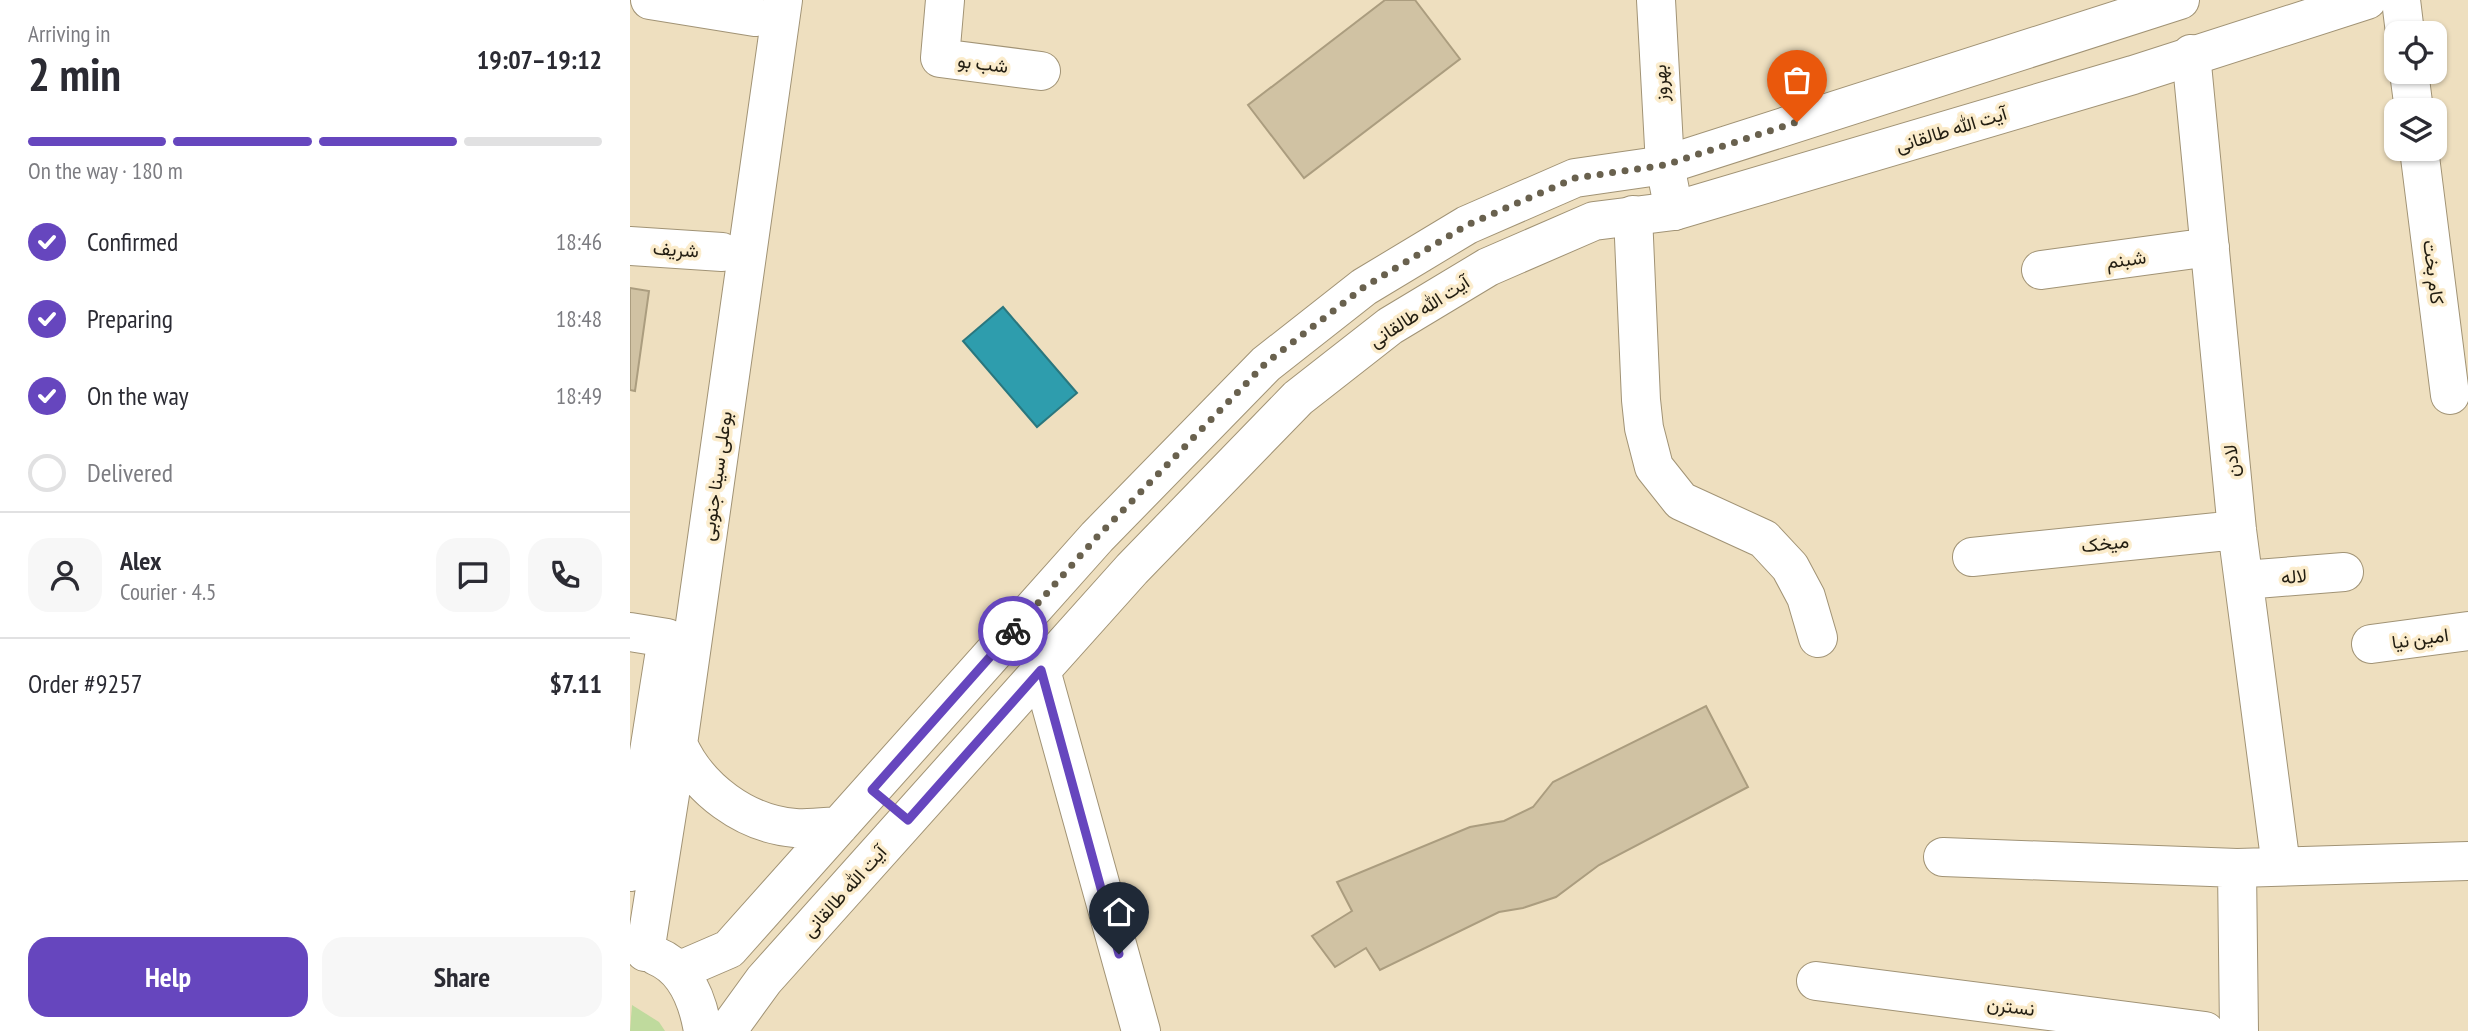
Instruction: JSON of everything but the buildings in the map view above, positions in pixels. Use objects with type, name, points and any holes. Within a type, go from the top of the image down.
[{"type":"main road","points":[[650,0],[765,6]]},
{"type":"main road","name":"شب بو","points":[[945,0],[940,58],[1041,71]]},
{"type":"main road","points":[[677,971],[729,949],[1097,537],[1266,363],[1364,287],[1467,225],[1575,178],[1665,165],[2137,5],[2180,0]]},
{"type":"main road","name":"آیت الله طالقانی","points":[[727,1031],[765,980],[1132,569],[1298,398],[1390,326],[1488,267],[1594,221],[1674,211],[2133,75],[2367,0]]},
{"type":"main road","points":[[2400,0],[2403,21]]},
{"type":"main road","name":"بهروز","points":[[1665,3],[1665,165],[1674,211]]},
{"type":"main road","name":"بوعلی سینا جنوبی","points":[[630,872],[667,638],[722,252],[765,6]]},
{"type":"main road","name":"بوعلی سینا جنوبی","points":[[637,951],[678,744],[765,6]]},
{"type":"main road","name":"لادن","points":[[2192,54],[2237,530],[2281,866]]},
{"type":"main road","name":"کام بخت","points":[[2421,161],[2450,395]]},
{"type":"main road","points":[[1633,215],[1641,400],[1644,428],[1654,467],[1681,501],[1763,539],[1790,567],[1806,597],[1818,638]]},
{"type":"main road","name":"شریف","points":[[630,246],[722,252]]},
{"type":"main road","name":"شبنم","points":[[2041,271],[2210,247]]},
{"type":"main road","name":"میخک","points":[[1972,557],[2237,530]]},
{"type":"main road","name":"لاله","points":[[2244,580],[2344,572]]},
{"type":"main road","name":"امین نیا","points":[[2371,644],[2468,631]]},
{"type":"main road","points":[[630,632],[667,638]]},
{"type":"main road","points":[[1041,670],[1141,1031]]},
{"type":"main road","points":[[678,744],[686,761],[715,794],[752,817],[795,828],[838,826]]},
{"type":"main road","points":[[872,790],[908,820]]},
{"type":"main road","points":[[1943,857],[2237,868],[2468,861]]},
{"type":"main road","points":[[2237,868],[2239,1031]]},
{"type":"main road","points":[[637,951],[662,958],[677,971],[692,991],[702,1031]]},
{"type":"main road","name":"نسترن","points":[[1816,981],[2205,1031]]},
{"type":"green space","points":[[632,1005],[659,1022],[665,1031],[630,1031]]},
{"type":"water","points":[[1003,307],[1077,393],[1037,427],[963,341]]},
{"type":"way so far","points":[[1013,631],[1097,537],[1266,363],[1364,287],[1467,225],[1575,178],[1665,165],[1797,122]]},
{"type":"route","points":[[1013,631],[872,790],[908,820],[1041,670],[1119,954]]}]
